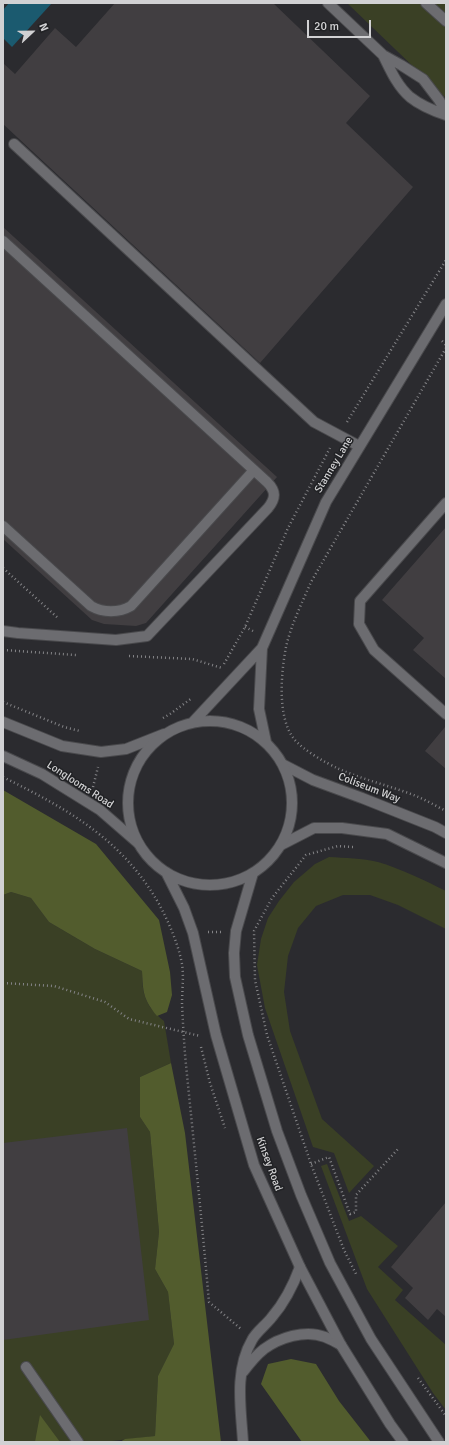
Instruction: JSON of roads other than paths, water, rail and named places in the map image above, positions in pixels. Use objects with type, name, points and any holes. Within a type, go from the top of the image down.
[{"type":"main road","points":[[328,3],[383,55],[423,79],[446,112]]},
{"type":"main road","points":[[426,3],[446,21]]},
{"type":"main road","points":[[383,55],[393,76],[409,96],[429,109],[446,115]]},
{"type":"main road","points":[[14,144],[314,422],[359,446]]},
{"type":"main road","points":[[3,241],[272,487],[274,497],[273,502],[147,636],[116,640],[3,631]]},
{"type":"main road","name":"Stanney Lane","points":[[193,722],[262,648],[326,502],[446,304]]},
{"type":"main road","points":[[3,526],[91,606],[105,611],[124,610],[131,606],[254,470]]},
{"type":"main road","points":[[446,503],[360,601],[359,624],[374,650],[446,714]]},
{"type":"main road","name":"Stanney Lane","points":[[262,648],[259,709],[266,742]]},
{"type":"main road","points":[[164,734],[140,759],[130,784],[129,815],[138,843],[152,860],[166,872],[189,882],[209,885],[232,882],[253,873],[268,861],[281,845],[290,826],[292,797],[284,765],[278,755],[266,742],[244,727],[219,720],[193,722]]},
{"type":"main road","name":"Longlooms Road","points":[[3,722],[62,746],[101,752],[126,749],[193,722]]},
{"type":"main road","name":"Longlooms Road","points":[[3,756],[42,774],[100,810],[138,843]]},
{"type":"main road","name":"Coliseum Way","points":[[284,765],[313,780],[435,827],[446,833]]},
{"type":"main road","points":[[281,845],[314,828],[342,828],[388,834],[446,864]]},
{"type":"main road","name":"Kinsey Road","points":[[166,872],[184,908],[193,933],[216,1035],[254,1165],[300,1267],[341,1345],[390,1424],[403,1442]]},
{"type":"main road","name":"Kinsey Road","points":[[253,873],[236,931],[234,953],[235,977],[248,1036],[277,1131],[301,1195],[330,1263],[371,1339],[439,1442]]},
{"type":"main road","points":[[243,1442],[240,1394],[246,1351],[252,1338],[282,1305],[300,1267]]},
{"type":"main road","points":[[242,1374],[253,1358],[273,1343],[284,1339],[298,1335],[311,1334],[324,1336],[341,1345]]},
{"type":"main road","points":[[26,1367],[78,1442]]},
{"type":"water","points":[[9,3],[52,3],[12,47],[3,38],[3,10]]}]
